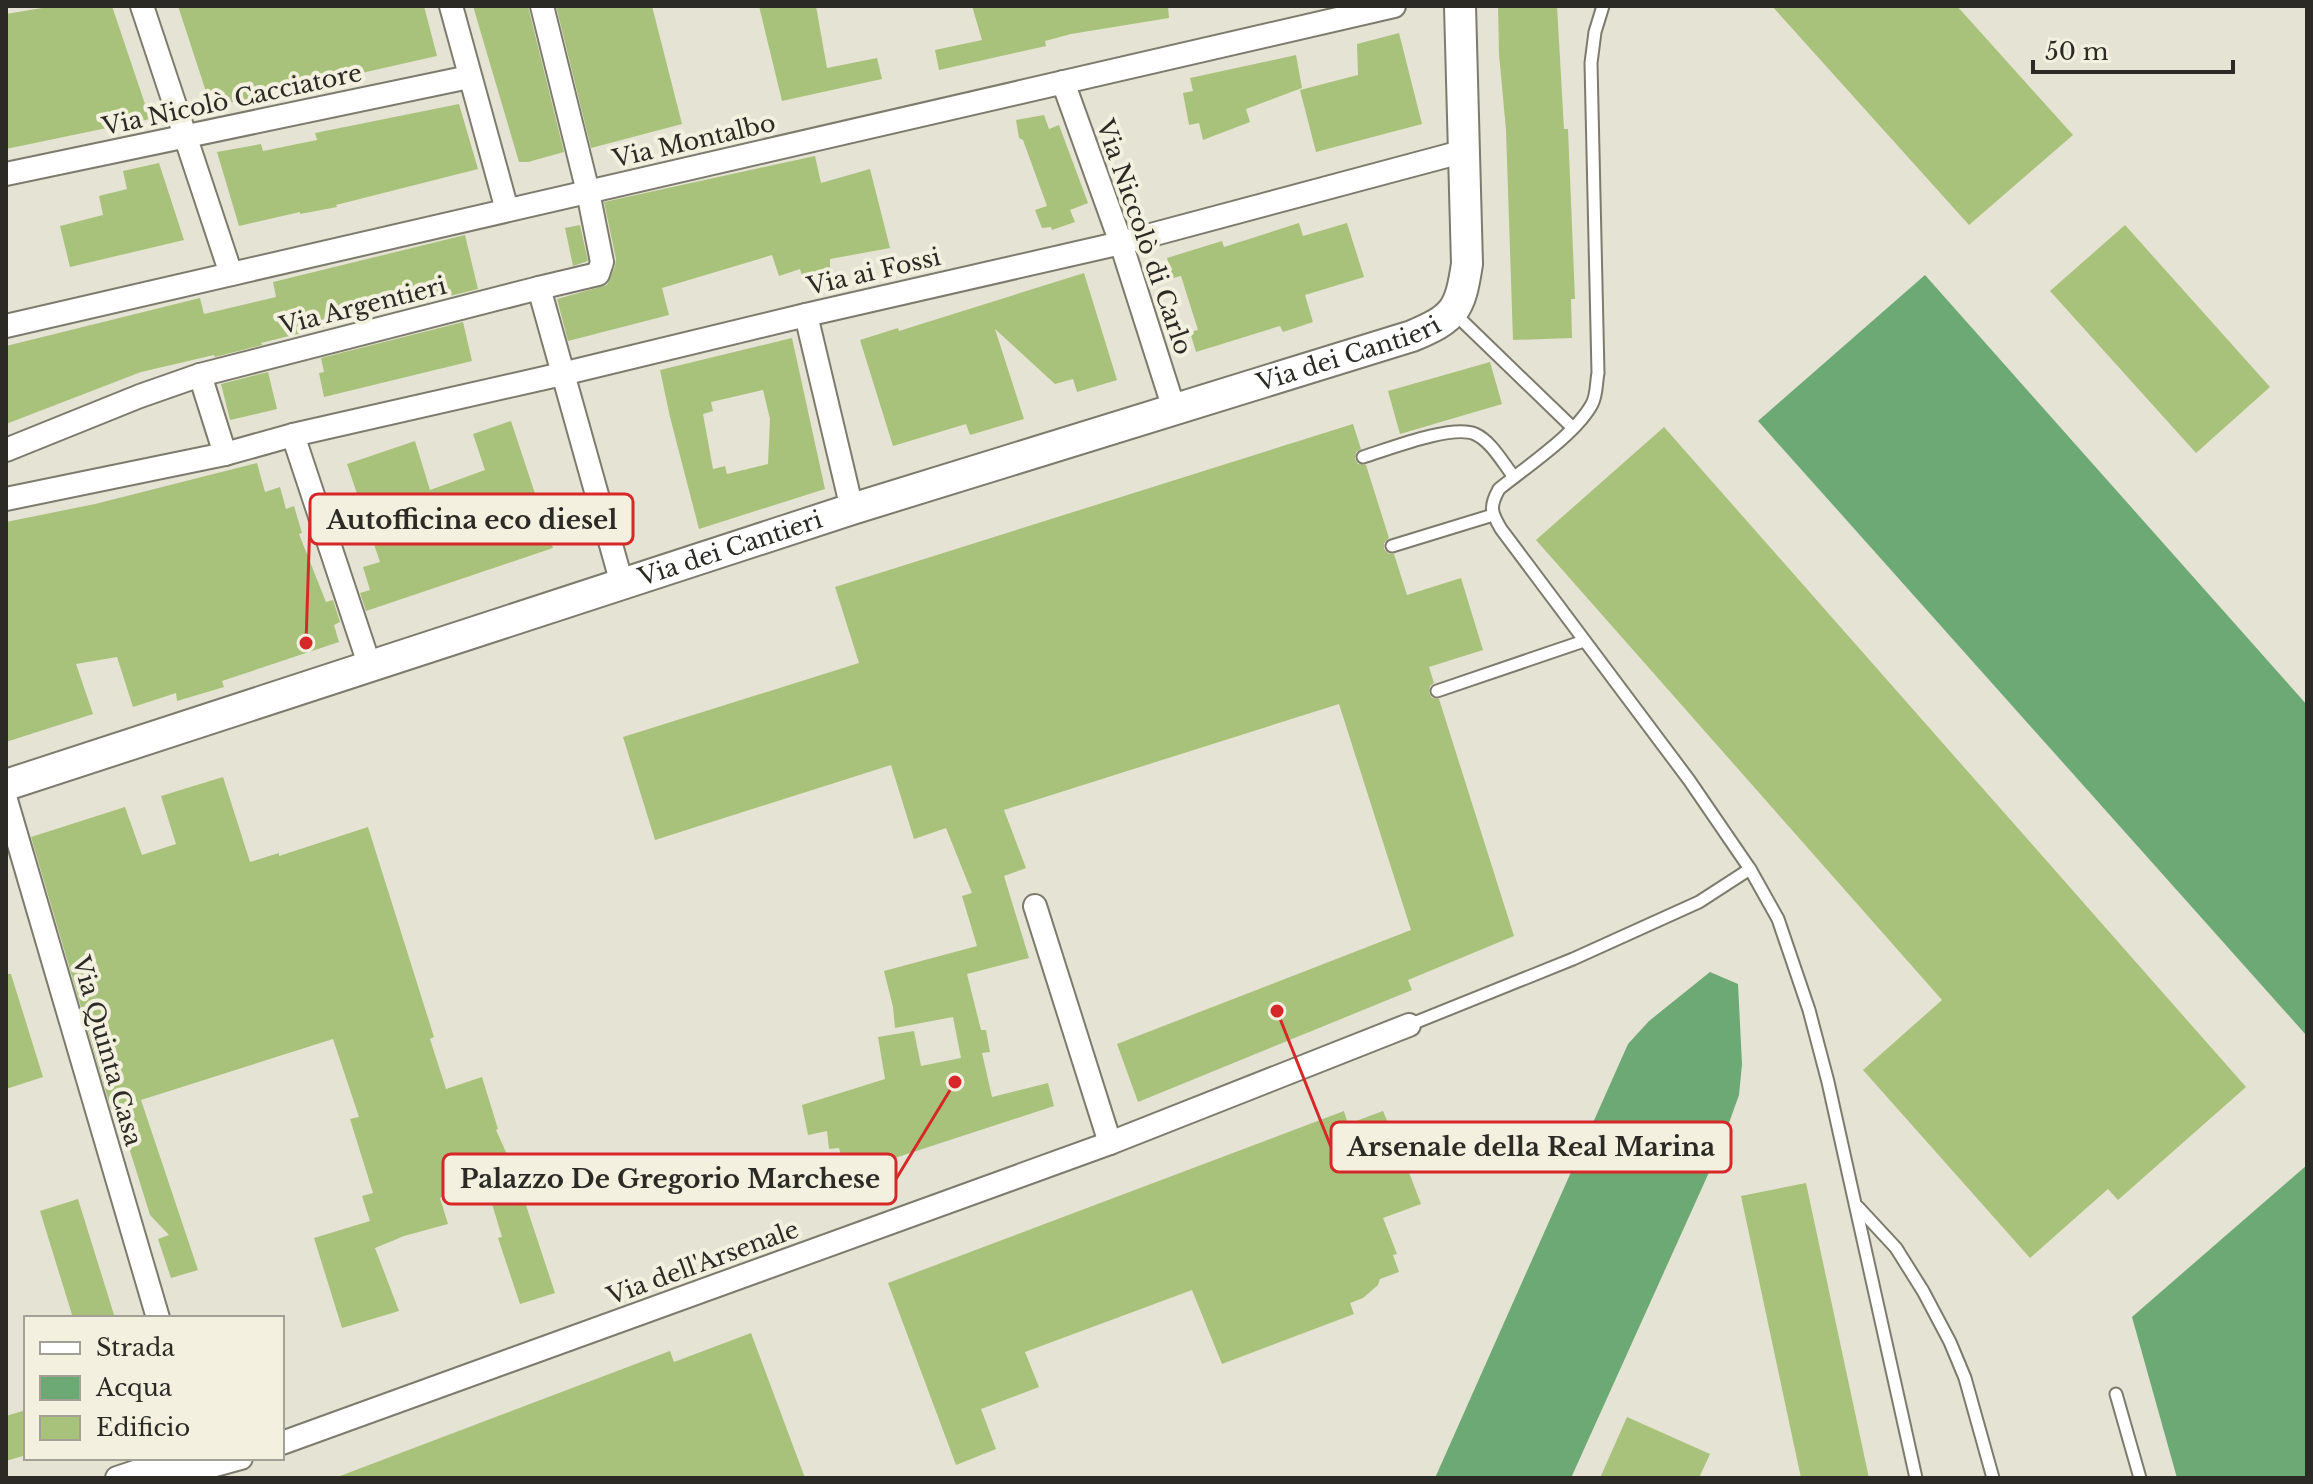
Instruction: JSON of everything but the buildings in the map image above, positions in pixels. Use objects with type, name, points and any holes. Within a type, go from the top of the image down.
[{"type":"main road","points":[[1454,312],[1463,290],[1467,264],[1460,6]]},
{"type":"main road","name":"Via dei Cantieri","points":[[6,785],[852,509],[1412,336],[1436,326],[1454,312]]},
{"type":"street","points":[[142,6],[231,274]]},
{"type":"street","points":[[451,6],[507,210]]},
{"type":"street","points":[[542,6],[588,192]]},
{"type":"street","name":"Via Montalbo","points":[[6,326],[1063,82],[1360,10],[1394,6]]},
{"type":"street","name":"Via Nicolò Cacciatore","points":[[6,174],[469,77]]},
{"type":"street","name":"Via Niccolò di Carlo","points":[[1063,82],[1121,243],[1174,409]]},
{"type":"street","name":"Via ai Fossi","points":[[6,499],[225,454],[293,435],[1121,243],[1465,151]]},
{"type":"street","name":"Via Argentieri","points":[[6,450],[200,375],[598,274],[602,262],[588,192]]},
{"type":"street","points":[[539,288],[622,584]]},
{"type":"street","points":[[806,315],[852,509]]},
{"type":"street","points":[[200,375],[225,454]]},
{"type":"street","points":[[293,435],[370,667]]},
{"type":"street","name":"Via Quinta Casa","points":[[6,800],[157,1316]]},
{"type":"street","points":[[1035,906],[1110,1143]]},
{"type":"street","name":"Via dell'Arsenale","points":[[284,1442],[1110,1143],[1409,1025]]},
{"type":"street","points":[[117,1478],[147,1468],[227,1460]]},
{"type":"lane","points":[[1603,6],[1595,32],[1591,63],[1598,373],[1592,404],[1573,428],[1499,489],[1492,501],[1493,515],[1689,780],[1750,869],[1778,919],[1809,1010],[1857,1207],[1916,1478]]},
{"type":"lane","points":[[1454,312],[1573,428]]},
{"type":"lane","points":[[1363,457],[1461,431],[1477,435],[1491,447],[1514,477]]},
{"type":"lane","points":[[1392,546],[1493,515]]},
{"type":"lane","points":[[1437,691],[1584,641]]},
{"type":"lane","points":[[1409,1025],[1573,959],[1699,902],[1750,869]]},
{"type":"lane","points":[[1857,1207],[1896,1248],[1950,1342],[1965,1378],[1993,1478]]},
{"type":"lane","points":[[2116,1394],[2140,1478]]},
{"type":"water","points":[[1925,275],[2307,705],[2307,1036],[1758,421]]},
{"type":"water","points":[[1710,972],[1738,984],[1742,1064],[1739,1095],[1720,1148],[1571,1478],[1435,1478],[1628,1044],[1649,1021]]},
{"type":"water","points":[[2307,1165],[2307,1478],[2177,1478],[2132,1317]]},
{"type":"place","name":"Autofficina eco diesel","points":[[306,643]]},
{"type":"place","name":"Arsenale della Real Marina","points":[[1277,1011]]},
{"type":"place","name":"Palazzo De Gregorio Marchese","points":[[955,1082]]}]
